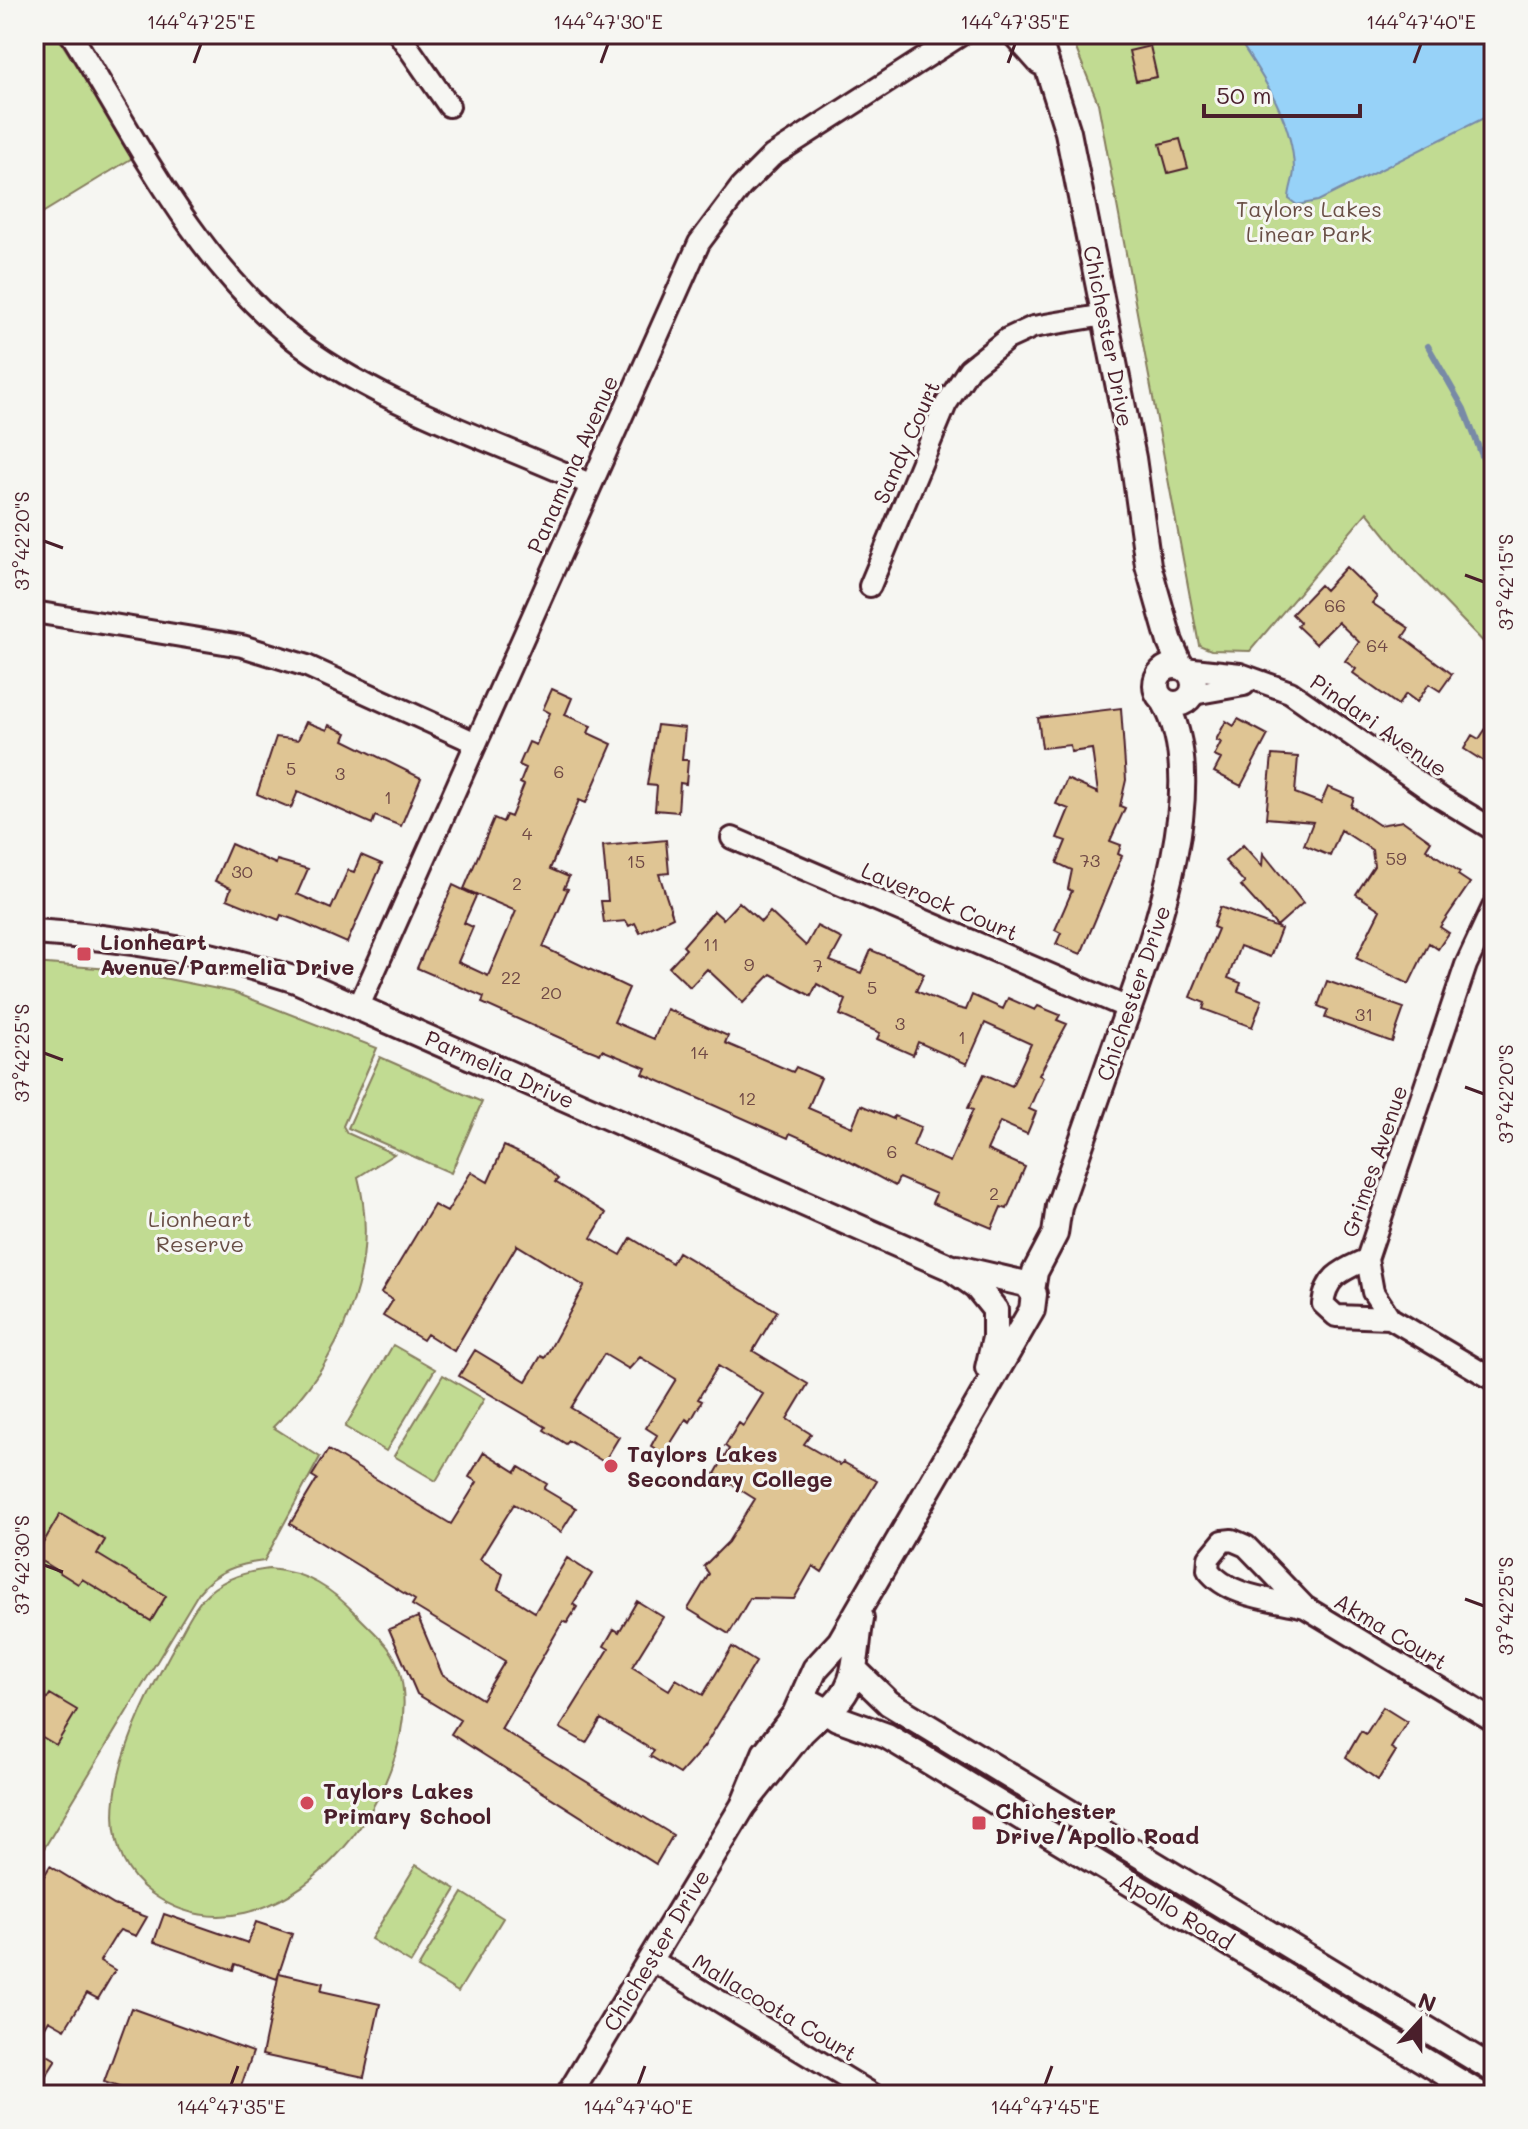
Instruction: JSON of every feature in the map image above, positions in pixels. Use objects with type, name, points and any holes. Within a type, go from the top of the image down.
[{"type":"street","points":[[71,34],[203,242],[258,307],[291,337],[359,381],[589,484]]},
{"type":"street","points":[[399,34],[449,106]]},
{"type":"street","name":"Panamuna Avenue","points":[[359,1006],[685,268],[719,213],[772,156],[958,38],[976,34]]},
{"type":"street","name":"Chichester Drive","points":[[1015,34],[1049,74]]},
{"type":"street","name":"Chichester Drive","points":[[828,1656],[926,1498],[1030,1303],[1035,1272],[1055,1234],[1059,1206],[1169,883],[1180,811],[1174,719],[1160,690],[1157,600],[1105,315],[1068,132],[1037,34]]},
{"type":"street","name":"Sandy Court","points":[[870,586],[946,404],[969,369],[1007,339],[1033,327],[1105,315]]},
{"type":"street","name":"Chichester Drive","points":[[1157,600],[1183,667]]},
{"type":"street","points":[[34,612],[242,646],[307,666],[476,743]]},
{"type":"street","points":[[1183,667],[1192,676],[1191,696],[1175,705],[1160,690],[1164,669],[1183,667]]},
{"type":"street","name":"Pindari Avenue","points":[[1183,667],[1240,674],[1302,700],[1441,798],[1494,830]]},
{"type":"street","name":"Pindari Avenue","points":[[1191,696],[1234,685],[1276,687]]},
{"type":"street","name":"Chichester Drive","points":[[1180,775],[1191,696]]},
{"type":"street","name":"Laverock Court","points":[[732,838],[1128,1008]]},
{"type":"street","name":"Grimes Avenue","points":[[1390,1318],[1373,1292],[1367,1259],[1466,965],[1494,905]]},
{"type":"street","name":"Parmelia Drive","points":[[34,932],[138,940],[209,954],[296,980],[949,1267],[1021,1281],[1030,1303]]},
{"type":"street","name":"Chichester Drive","points":[[977,1401],[994,1350],[994,1294],[1029,1256],[1059,1206]]},
{"type":"street","points":[[1367,1259],[1333,1275],[1327,1283],[1323,1304],[1336,1316],[1390,1318],[1494,1380]]},
{"type":"street","name":"Parmelia Drive","points":[[949,1267],[982,1292],[994,1308]]},
{"type":"street","points":[[994,1308],[1007,1321],[1023,1320],[1030,1303]]},
{"type":"street","name":"Chichester Drive","points":[[854,1669],[865,1600]]},
{"type":"street","name":"Akma Court","points":[[1305,1607],[1494,1721]]},
{"type":"street","points":[[828,1656],[847,1661],[854,1669],[847,1693],[825,1711],[810,1699],[806,1689],[815,1669],[828,1656]]},
{"type":"street","name":"Apollo Road","points":[[854,1669],[889,1703],[1494,2070]]},
{"type":"street","name":"Chichester Drive","points":[[743,1806],[765,1753],[795,1714],[806,1689]]},
{"type":"street","name":"Chichester Drive","points":[[569,2095],[743,1806],[802,1732],[825,1711]]},
{"type":"street","name":"Apollo Road","points":[[825,1711],[887,1736],[1481,2095]]},
{"type":"street","name":"Mallacoota Court","points":[[650,1959],[874,2095]]},
{"type":"green space","points":[[34,34],[56,34],[134,157],[34,218]]},
{"type":"green space","name":"Taylors Lakes Linear Park","points":[[1070,34],[1494,34],[1494,653],[1412,568],[1367,512],[1250,651],[1211,650],[1199,645],[1098,103]]},
{"type":"green space","name":"Lionheart Reserve","points":[[34,963],[123,970],[233,992],[377,1048],[343,1126],[347,1133],[394,1154],[358,1177],[364,1212],[364,1246],[359,1280],[349,1313],[318,1374],[273,1427],[320,1457],[264,1561],[228,1570],[199,1592],[34,1865]]},
{"type":"green space","points":[[380,1057],[482,1102],[451,1173],[348,1128]]},
{"type":"green space","points":[[393,1345],[435,1369],[386,1451],[345,1427]]},
{"type":"green space","points":[[443,1375],[484,1399],[436,1481],[394,1456]]},
{"type":"green space","points":[[269,1569],[307,1578],[328,1589],[383,1641],[400,1672],[403,1719],[390,1769],[366,1818],[332,1860],[291,1894],[245,1913],[198,1914],[151,1893],[128,1869],[117,1840],[114,1809],[119,1776],[142,1710],[197,1606],[208,1593],[229,1579]]},
{"type":"green space","points":[[416,1865],[456,1889],[411,1963],[371,1939]]},
{"type":"green space","points":[[463,1893],[503,1918],[458,1992],[418,1968]]},
{"type":"water","points":[[1235,34],[1494,34],[1494,113],[1318,201],[1297,205],[1289,199],[1294,169],[1282,115]]},
{"type":"building","points":[[1150,46],[1157,77],[1136,81],[1129,51]]},
{"type":"building","points":[[1180,139],[1188,168],[1168,173],[1160,144]]},
{"type":"building","points":[[1346,567],[1377,597],[1372,603],[1409,628],[1403,637],[1452,674],[1440,691],[1429,684],[1417,702],[1406,694],[1398,705],[1353,673],[1356,669],[1345,661],[1359,642],[1338,622],[1316,644],[1297,626],[1300,622],[1292,614],[1320,585],[1325,590]]},
{"type":"building","points":[[552,689],[572,698],[565,715],[591,726],[588,733],[612,744],[586,803],[579,800],[550,869],[569,877],[564,888],[568,889],[543,947],[629,988],[614,1022],[654,1039],[667,1009],[728,1036],[725,1043],[793,1072],[796,1067],[821,1078],[808,1108],[852,1127],[861,1105],[893,1119],[894,1116],[921,1127],[913,1146],[950,1162],[973,1110],[968,1108],[984,1074],[1012,1086],[1031,1044],[985,1023],[967,1064],[918,1042],[913,1055],[877,1039],[880,1033],[840,1015],[846,1000],[817,984],[811,996],[771,974],[743,1003],[707,969],[690,987],[669,967],[686,949],[683,946],[714,911],[723,919],[739,902],[761,922],[770,912],[806,946],[817,926],[842,939],[830,961],[861,973],[871,950],[902,963],[924,974],[916,991],[954,1007],[966,1010],[972,995],[1003,1009],[1008,998],[1035,1010],[1038,1006],[1060,1015],[1057,1020],[1067,1024],[1039,1075],[1043,1077],[1029,1109],[1036,1112],[1027,1134],[1000,1122],[987,1150],[1025,1167],[1007,1209],[1001,1207],[992,1228],[932,1203],[936,1194],[899,1178],[895,1186],[790,1133],[788,1138],[643,1074],[646,1068],[602,1050],[600,1054],[567,1041],[482,1003],[484,997],[417,968],[453,885],[476,896],[464,923],[473,927],[458,962],[488,976],[516,911],[464,889],[494,818],[503,822],[506,815],[511,817],[524,785],[520,783],[526,768],[519,765],[529,742],[536,745],[550,713],[543,709]]},
{"type":"building","points":[[1121,708],[1126,780],[1120,806],[1125,808],[1110,841],[1121,845],[1118,854],[1122,856],[1081,954],[1056,944],[1061,933],[1055,930],[1072,891],[1068,889],[1072,870],[1057,863],[1066,841],[1057,838],[1069,809],[1056,804],[1067,779],[1098,793],[1092,749],[1071,752],[1070,745],[1042,748],[1038,718]]},
{"type":"building","points":[[1494,716],[1494,768],[1464,749],[1472,735],[1479,739]]},
{"type":"building","points":[[1238,719],[1268,735],[1241,786],[1214,772],[1221,759],[1214,756],[1221,742],[1216,740],[1226,721],[1234,726]]},
{"type":"building","points":[[306,722],[327,730],[329,725],[347,733],[344,740],[421,778],[401,826],[375,816],[372,824],[298,791],[291,808],[257,794],[276,737],[298,740]]},
{"type":"building","points":[[657,725],[685,728],[682,760],[688,760],[686,784],[680,783],[678,812],[655,810],[657,786],[647,785]]},
{"type":"building","points":[[1272,755],[1298,757],[1295,793],[1321,803],[1328,787],[1354,798],[1351,806],[1379,825],[1403,821],[1431,841],[1426,849],[1460,872],[1458,875],[1470,883],[1440,927],[1449,933],[1438,949],[1429,943],[1409,984],[1356,958],[1380,910],[1356,894],[1374,866],[1372,850],[1341,830],[1330,856],[1304,845],[1313,822],[1266,818]]},
{"type":"building","points":[[666,840],[669,873],[659,874],[673,917],[640,933],[635,923],[629,926],[626,921],[604,923],[601,901],[608,901],[603,846]]},
{"type":"building","points":[[231,844],[276,864],[277,860],[308,869],[297,894],[331,909],[348,870],[354,872],[361,855],[382,864],[347,943],[295,920],[281,915],[279,920],[227,899],[231,888],[215,881]]},
{"type":"building","points":[[1243,845],[1262,866],[1263,853],[1303,903],[1277,926],[1241,886],[1245,883],[1225,861]]},
{"type":"building","points":[[1220,907],[1281,929],[1270,957],[1240,946],[1228,978],[1241,983],[1238,991],[1262,1000],[1252,1027],[1203,1009],[1205,1003],[1190,997],[1218,929],[1213,927]]},
{"type":"building","points":[[1327,981],[1404,1008],[1392,1042],[1325,1018],[1328,1010],[1318,1006]]},
{"type":"building","points":[[504,1146],[539,1162],[558,1179],[555,1182],[606,1213],[591,1238],[621,1255],[631,1238],[672,1263],[678,1252],[777,1311],[753,1351],[808,1384],[787,1419],[811,1434],[804,1444],[840,1465],[843,1462],[877,1481],[822,1572],[813,1566],[794,1599],[750,1598],[729,1634],[688,1609],[709,1574],[704,1566],[728,1542],[755,1499],[715,1474],[729,1449],[725,1446],[739,1423],[743,1426],[763,1394],[718,1366],[698,1399],[702,1401],[690,1422],[686,1419],[664,1454],[651,1446],[657,1435],[646,1428],[676,1379],[640,1357],[629,1369],[604,1354],[571,1408],[619,1437],[604,1462],[569,1441],[566,1444],[544,1430],[546,1427],[459,1376],[475,1350],[526,1381],[541,1356],[545,1358],[584,1286],[517,1245],[454,1351],[427,1334],[423,1340],[383,1316],[393,1300],[381,1293],[434,1205],[447,1212],[471,1172],[488,1182]]},
{"type":"building","points":[[328,1450],[451,1524],[477,1482],[469,1477],[484,1452],[516,1472],[519,1467],[547,1484],[544,1489],[576,1508],[561,1532],[514,1504],[480,1559],[503,1574],[498,1589],[535,1612],[567,1558],[592,1574],[573,1604],[577,1607],[567,1623],[563,1621],[501,1729],[673,1835],[656,1864],[451,1734],[460,1720],[417,1694],[389,1629],[418,1617],[442,1674],[482,1699],[505,1661],[412,1605],[415,1600],[290,1524],[317,1479],[312,1476]]},
{"type":"building","points":[[60,1514],[105,1540],[97,1554],[166,1596],[151,1621],[82,1579],[78,1584],[35,1557]]},
{"type":"building","points":[[637,1601],[663,1617],[632,1667],[669,1690],[676,1679],[703,1695],[732,1647],[756,1662],[704,1747],[680,1774],[650,1756],[654,1751],[601,1719],[586,1743],[560,1728],[609,1649],[604,1646],[614,1629],[619,1632]]},
{"type":"building","points":[[50,1694],[77,1710],[56,1745],[34,1732],[34,1721]]},
{"type":"building","points":[[1383,1707],[1407,1722],[1391,1748],[1396,1751],[1378,1780],[1346,1757],[1361,1731],[1366,1734]]},
{"type":"building","points":[[50,1866],[114,1905],[147,1917],[136,1936],[120,1930],[100,1961],[115,1970],[98,1999],[87,1993],[65,2029],[49,2020],[34,2046],[34,1893]]},
{"type":"building","points":[[164,1914],[248,1943],[256,1922],[292,1934],[277,1979],[235,1964],[233,1970],[154,1942]]},
{"type":"building","points":[[279,1973],[323,1983],[321,1991],[380,2004],[364,2077],[262,2055]]},
{"type":"building","points":[[131,2008],[253,2052],[238,2095],[141,2095],[104,2082]]},
{"type":"building","points":[[34,2047],[56,2060],[34,2095]]},
{"type":"waterway","points":[[1428,346],[1464,409],[1494,487]]},
{"type":"place","name":"Lionheart Avenue/Parmelia Drive","points":[[84,954]]},
{"type":"place","name":"Taylors Lakes Secondary College","points":[[611,1466]]},
{"type":"place","name":"Taylors Lakes Primary School","points":[[307,1803]]},
{"type":"place","name":"Chichester Drive/Apollo Road","points":[[979,1823]]}]
